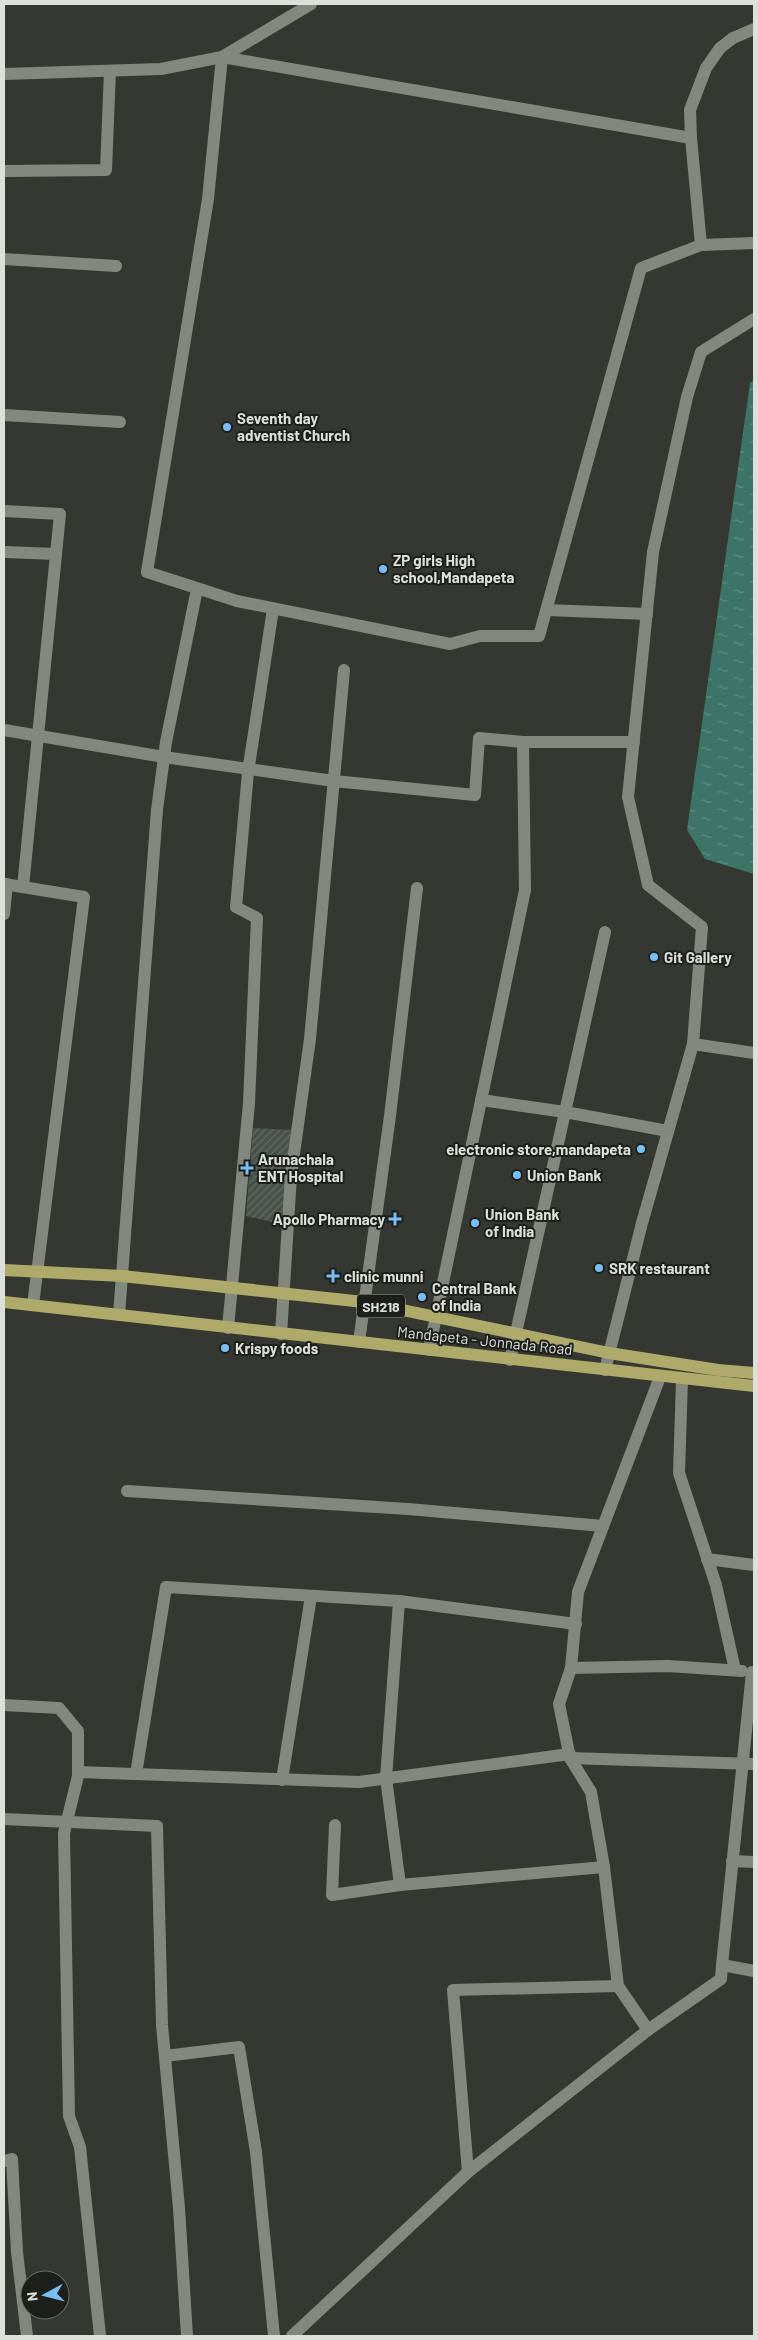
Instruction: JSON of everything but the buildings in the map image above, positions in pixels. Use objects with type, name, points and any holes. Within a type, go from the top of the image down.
[{"type":"main road","name":"SH218","points":[[4,1270],[122,1276],[364,1302],[609,1353],[718,1370],[754,1373]]},
{"type":"main road","name":"Mandapeta - Jonnada Road","points":[[4,1302],[660,1377],[754,1386]]},
{"type":"street","points":[[4,74],[161,69],[222,57],[311,4]]},
{"type":"street","points":[[702,245],[690,110],[706,68],[720,48],[733,38],[754,29]]},
{"type":"street","points":[[222,57],[691,138]]},
{"type":"street","points":[[222,57],[208,199],[146,572],[237,601],[450,644],[480,636],[539,636],[642,268],[702,245],[754,243]]},
{"type":"street","points":[[4,171],[106,170],[110,70]]},
{"type":"street","points":[[4,259],[116,266]]},
{"type":"street","points":[[605,1370],[642,1223],[693,1044],[702,928],[648,885],[628,797],[653,552],[686,397],[701,352],[754,319]]},
{"type":"street","points":[[4,415],[120,422]]},
{"type":"street","points":[[4,511],[60,514],[23,887]]},
{"type":"street","points":[[4,552],[56,554]]},
{"type":"street","points":[[120,1315],[157,810],[164,757],[197,588]]},
{"type":"street","points":[[228,1328],[248,1103],[257,918],[236,907],[249,769],[273,608]]},
{"type":"street","points":[[547,610],[646,614]]},
{"type":"street","points":[[282,1334],[291,1175],[310,1039],[344,670]]},
{"type":"street","points":[[4,730],[164,757],[334,781],[475,795],[480,738],[523,742],[634,742]]},
{"type":"street","points":[[429,1350],[525,890],[523,742]]},
{"type":"street","points":[[4,914],[5,884],[84,897],[33,1306]]},
{"type":"street","points":[[359,1342],[417,888]]},
{"type":"street","points":[[510,1360],[605,932]]},
{"type":"street","points":[[693,1044],[754,1053]]},
{"type":"street","points":[[481,1100],[565,1112],[668,1131]]},
{"type":"street","points":[[648,2030],[618,1986],[604,1867],[590,1792],[570,1756],[558,1704],[571,1668],[578,1592],[660,1377]]},
{"type":"street","points":[[682,1379],[679,1473],[716,1585],[735,1670]]},
{"type":"street","points":[[128,1492],[408,1509],[603,1526]]},
{"type":"street","points":[[707,1559],[754,1565]]},
{"type":"street","points":[[136,1774],[166,1588],[399,1601],[576,1624]]},
{"type":"street","points":[[282,1780],[311,1596]]},
{"type":"street","points":[[399,1601],[386,1778],[400,1885]]},
{"type":"street","points":[[292,2336],[468,2172],[648,2030],[720,1979],[732,1860],[748,1764],[753,1672],[668,1666],[571,1668]]},
{"type":"street","points":[[4,1704],[59,1708],[78,1731],[78,1772],[64,1833],[69,2116],[80,2147],[100,2336]]},
{"type":"street","points":[[78,1772],[359,1782],[570,1756],[748,1764]]},
{"type":"street","points":[[4,1819],[157,1826],[165,2056],[179,2208],[187,2336]]},
{"type":"street","points":[[335,1825],[332,1895],[400,1885],[604,1867]]},
{"type":"street","points":[[732,1860],[754,1862]]},
{"type":"street","points":[[722,1965],[754,1971]]},
{"type":"street","points":[[468,2172],[453,1990],[618,1986]]},
{"type":"street","points":[[165,2056],[239,2047],[256,2152],[274,2336]]},
{"type":"street","points":[[4,2161],[12,2159],[16,2252],[27,2336]]},
{"type":"water","points":[[754,380],[754,874],[705,859],[687,830],[750,383]]},
{"type":"place","name":"Seventh day adventist Church","points":[[227,427]]},
{"type":"place","name":"ZP girls High school,Mandapeta","points":[[383,569]]},
{"type":"place","name":"Git Gallery","points":[[654,957]]},
{"type":"place","name":"electronic store,mandapeta","points":[[641,1149]]},
{"type":"place","name":"Arunachala ENT Hospital","points":[[247,1168]]},
{"type":"place","name":"Union Bank","points":[[517,1175]]},
{"type":"place","name":"Apollo Pharmacy","points":[[395,1219]]},
{"type":"place","name":"Union Bank of India","points":[[475,1223]]},
{"type":"place","name":"SRK restaurant","points":[[599,1268]]},
{"type":"place","name":"clinic munni","points":[[333,1276]]},
{"type":"place","name":"Central Bank of India","points":[[422,1297]]},
{"type":"place","name":"Krispy foods","points":[[225,1348]]}]
